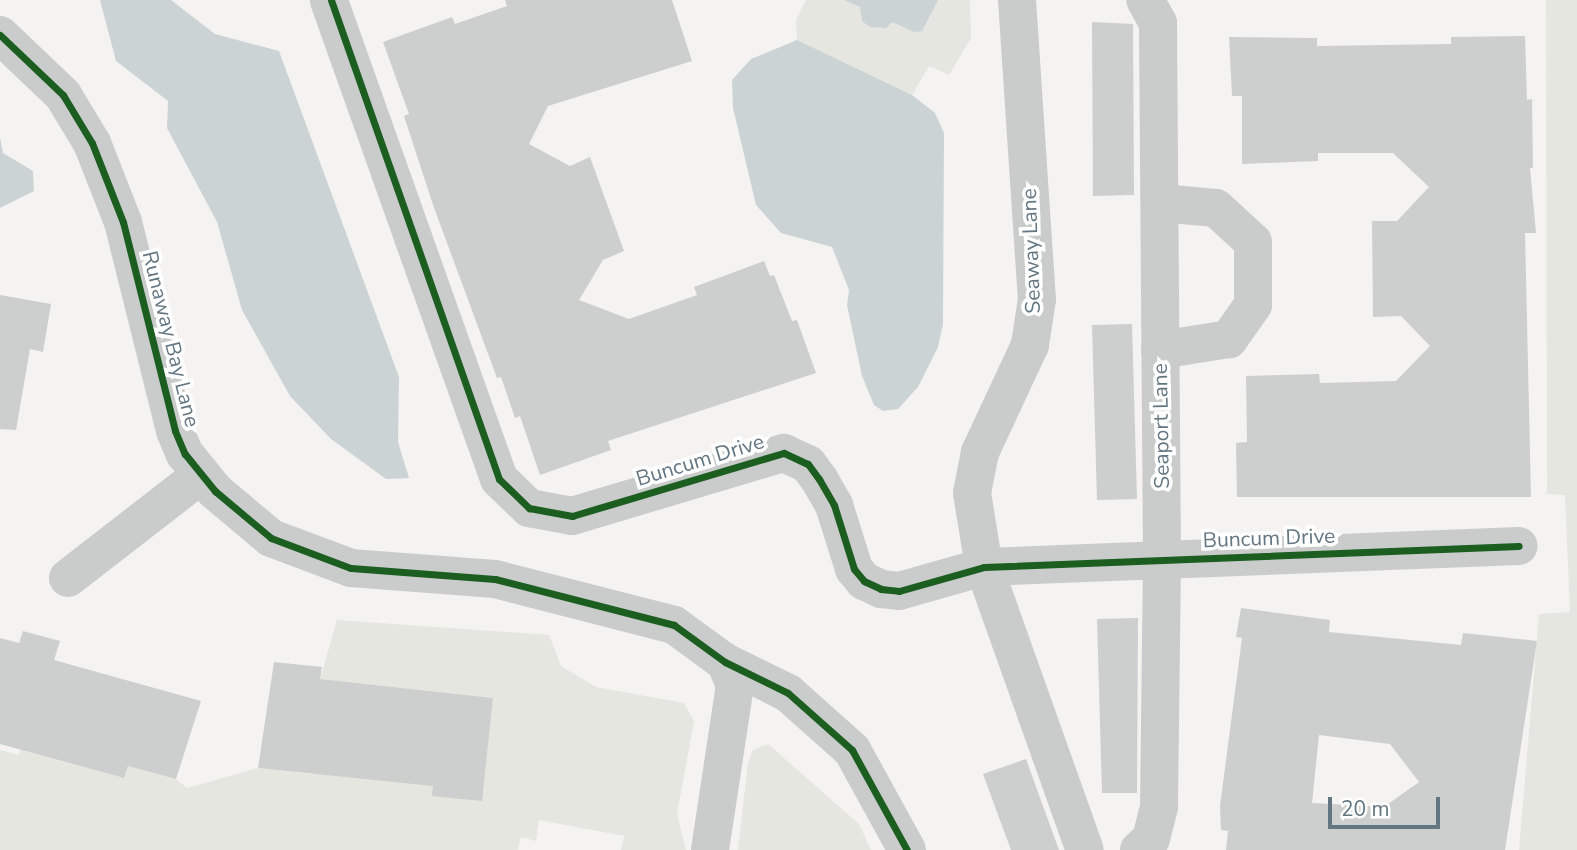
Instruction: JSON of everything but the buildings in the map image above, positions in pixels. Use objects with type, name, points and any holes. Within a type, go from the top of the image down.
[{"type":"street","name":"Buncum Drive","points":[[329,0],[499,479],[513,496],[529,508],[572,516],[784,453],[808,464],[819,479],[834,505],[854,569],[864,580],[881,589],[899,591],[984,567],[1520,546]]},
{"type":"street","name":"Seaway Lane","points":[[1017,0],[1037,299],[1030,345],[980,452],[972,493],[984,567],[1085,850]]},
{"type":"street","name":"Seaport Lane","points":[[1139,850],[1151,839],[1159,806],[1162,559],[1160,203],[1158,23],[1154,2]]},
{"type":"street","name":"Runaway Bay Lane","points":[[0,35],[63,95],[92,143],[123,222],[175,432],[201,475],[271,538],[351,568],[495,579],[619,608],[674,625],[725,662],[788,693],[852,750],[907,850]]},
{"type":"street","points":[[1160,203],[1216,208],[1253,242],[1253,304],[1229,339],[1160,350]]},
{"type":"street","points":[[68,578],[201,475]]},
{"type":"street","points":[[710,850],[734,685],[725,662]]},
{"type":"shaded area","points":[[100,0],[171,0],[215,34],[279,51],[399,377],[398,442],[409,478],[386,479],[331,439],[290,396],[242,310],[217,222],[167,128],[168,101],[116,61]]},
{"type":"shaded area","points":[[806,0],[970,0],[971,38],[949,75],[929,66],[912,95],[797,40],[796,20]]},
{"type":"shaded area","points":[[844,0],[938,0],[922,31],[914,32],[892,22],[886,28],[870,27],[862,21],[860,7]]},
{"type":"shaded area","points":[[1546,0],[1577,0],[1577,850],[1519,850],[1539,614],[1570,612],[1565,495],[1547,494]]},
{"type":"shaded area","points":[[797,40],[912,95],[935,113],[944,133],[943,324],[938,347],[918,387],[898,409],[883,411],[874,405],[862,376],[847,305],[849,290],[832,247],[781,233],[756,205],[733,108],[732,80],[751,59]]},
{"type":"shaded area","points":[[0,137],[3,153],[33,171],[34,191],[0,208]]},
{"type":"shaded area","points":[[337,620],[549,635],[561,666],[596,687],[684,703],[694,721],[677,814],[686,850],[621,850],[624,836],[539,820],[536,841],[521,837],[518,850],[0,850],[0,750],[19,755],[24,737],[24,751],[124,778],[128,766],[176,779],[187,788],[258,768],[311,774],[419,774],[481,801],[493,698],[320,679]]},
{"type":"shaded area","points":[[768,744],[859,824],[871,850],[738,850],[748,762],[753,750]]},
{"type":"cycle path","points":[[331,0],[499,479],[529,508],[572,516],[784,453],[808,464],[819,479],[834,505],[854,569],[864,581],[881,589],[899,591],[984,567],[1519,546]]},
{"type":"cycle path","points":[[0,35],[63,95],[92,143],[123,222],[175,431],[185,454],[215,491],[271,538],[351,568],[495,579],[674,625],[725,662],[788,693],[852,750],[907,850]]}]
